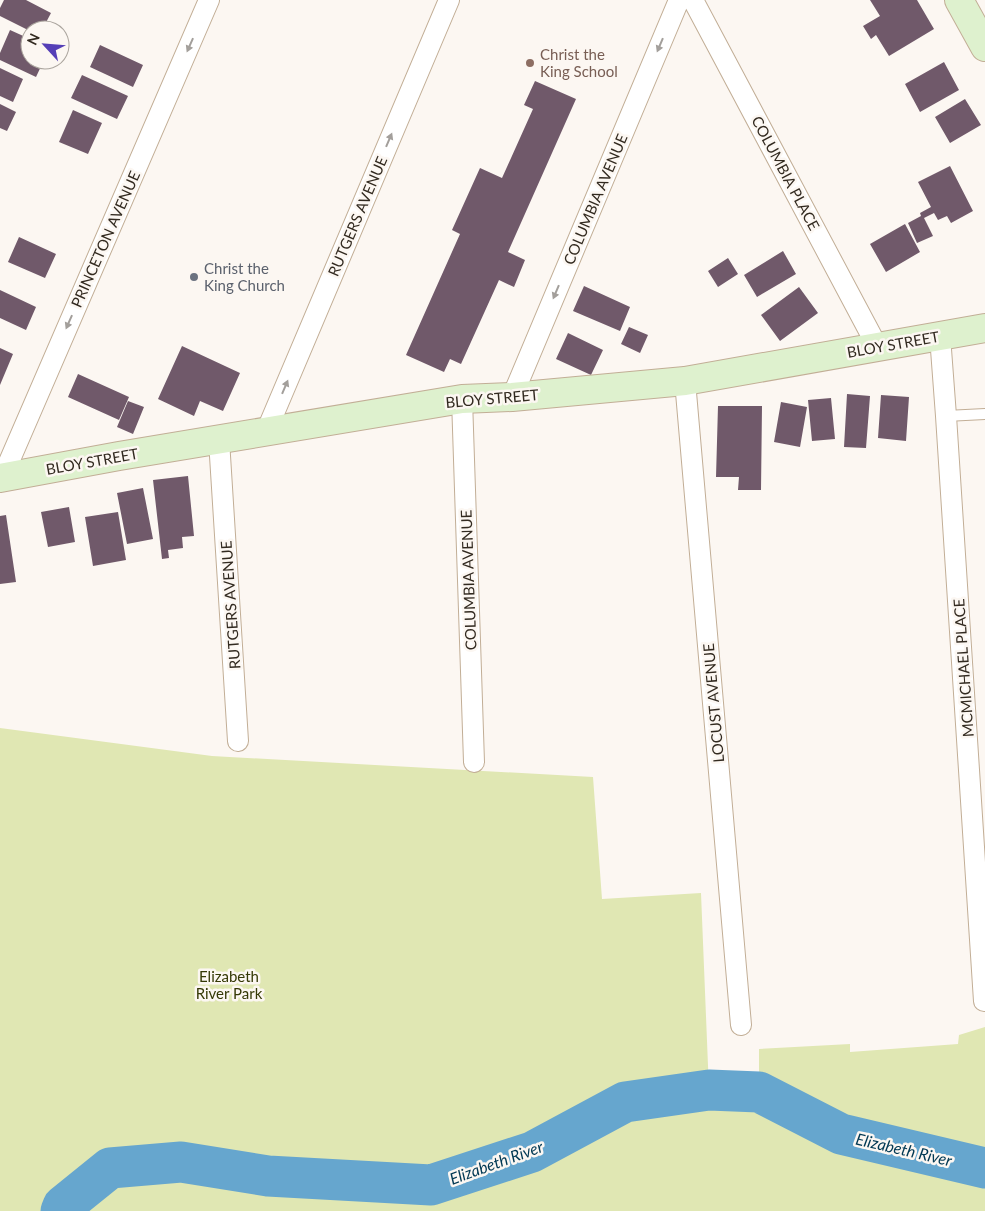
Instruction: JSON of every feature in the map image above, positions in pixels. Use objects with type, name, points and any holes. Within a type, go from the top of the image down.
[{"type":"street","name":"PRINCETON AVENUE","points":[[1,478],[209,0]]},
{"type":"street","name":"RUTGERS AVENUE","points":[[266,432],[449,0]]},
{"type":"street","name":"COLUMBIA AVENUE","points":[[512,397],[679,0]]},
{"type":"street","name":"COLUMBIA PLACE","points":[[693,0],[877,346]]},
{"type":"street","points":[[959,0],[985,47]]},
{"type":"street","name":"BLOY STREET","points":[[1,478],[462,399],[512,397],[685,381],[985,328]]},
{"type":"street","name":"MCMICHAEL PLACE","points":[[940,336],[984,1002]]},
{"type":"street","name":"LOCUST AVENUE","points":[[685,381],[741,1025]]},
{"type":"street","name":"COLUMBIA AVENUE","points":[[462,399],[474,762]]},
{"type":"street","name":"RUTGERS AVENUE","points":[[219,440],[238,741]]},
{"type":"lane","points":[[946,416],[985,414]]},
{"type":"green space","name":"Elizabeth River Park","points":[[0,728],[212,756],[593,777],[602,899],[701,893],[709,1090],[759,1092],[759,1049],[850,1044],[850,1052],[958,1044],[959,1035],[985,1027],[985,1211],[0,1211]]},
{"type":"building","points":[[4,0],[26,0],[51,13],[47,20],[20,20],[20,26],[0,16],[0,8]]},
{"type":"building","points":[[870,0],[917,0],[934,29],[889,56],[876,35],[871,39],[863,26],[880,16]]},
{"type":"building","points":[[10,30],[20,34],[20,69],[0,60],[0,53]]},
{"type":"building","points":[[100,45],[143,65],[133,87],[90,67]]},
{"type":"building","points":[[944,62],[959,90],[920,112],[905,84]]},
{"type":"building","points":[[0,68],[23,79],[13,102],[0,96]]},
{"type":"building","points":[[21,70],[39,70],[36,77]]},
{"type":"building","points":[[82,75],[128,96],[117,119],[71,98]]},
{"type":"building","points":[[535,81],[576,99],[508,252],[525,260],[514,287],[499,280],[461,364],[450,359],[444,372],[406,355],[460,234],[452,230],[480,168],[502,178],[533,109],[524,105]]},
{"type":"building","points":[[965,99],[981,125],[950,143],[935,117]]},
{"type":"building","points":[[0,104],[16,112],[7,131],[0,128]]},
{"type":"building","points":[[73,110],[102,123],[88,154],[59,142]]},
{"type":"building","points":[[950,166],[973,211],[951,223],[947,216],[938,220],[934,213],[924,218],[933,236],[917,243],[908,223],[921,216],[920,213],[931,207],[918,182]]},
{"type":"building","points":[[905,224],[920,252],[886,272],[870,244]]},
{"type":"building","points":[[19,237],[56,254],[45,278],[8,262]]},
{"type":"building","points":[[783,251],[796,274],[757,297],[744,275]]},
{"type":"building","points":[[728,258],[738,274],[718,287],[708,271]]},
{"type":"building","points":[[584,286],[630,307],[620,331],[573,311]]},
{"type":"building","points":[[799,287],[818,313],[780,341],[761,315]]},
{"type":"building","points":[[0,290],[36,307],[26,330],[0,318]]},
{"type":"building","points":[[629,327],[648,335],[640,353],[621,344]]},
{"type":"building","points":[[568,333],[603,350],[591,375],[556,359]]},
{"type":"building","points":[[182,346],[240,373],[223,411],[200,401],[194,416],[158,399]]},
{"type":"building","points":[[0,348],[13,354],[0,385]]},
{"type":"building","points":[[78,374],[129,397],[119,420],[68,397]]},
{"type":"building","points":[[847,394],[870,396],[866,448],[844,447]]},
{"type":"building","points":[[881,395],[909,397],[906,441],[878,438]]},
{"type":"building","points":[[831,398],[835,439],[812,441],[808,400]]},
{"type":"building","points":[[128,401],[144,407],[133,434],[117,427]]},
{"type":"building","points":[[781,402],[807,407],[800,447],[774,442]]},
{"type":"building","points":[[718,406],[762,406],[761,490],[738,490],[739,477],[716,477]]},
{"type":"building","points":[[188,476],[194,536],[182,537],[183,548],[168,550],[169,558],[162,559],[153,480]]},
{"type":"building","points":[[143,488],[153,539],[127,544],[117,493]]},
{"type":"building","points":[[69,507],[75,542],[48,547],[41,512]]},
{"type":"building","points":[[118,512],[126,560],[93,566],[85,517]]},
{"type":"building","points":[[6,515],[16,582],[0,584],[0,516]]},
{"type":"waterway","name":"Elizabeth River","points":[[61,1211],[63,1206],[110,1168],[181,1162],[268,1176],[431,1185],[532,1152],[625,1102],[709,1090],[759,1092],[841,1134],[985,1168]]},
{"type":"place","name":"Christ the King School","points":[[530,63]]},
{"type":"place","name":"Christ the King Church","points":[[194,277]]}]
